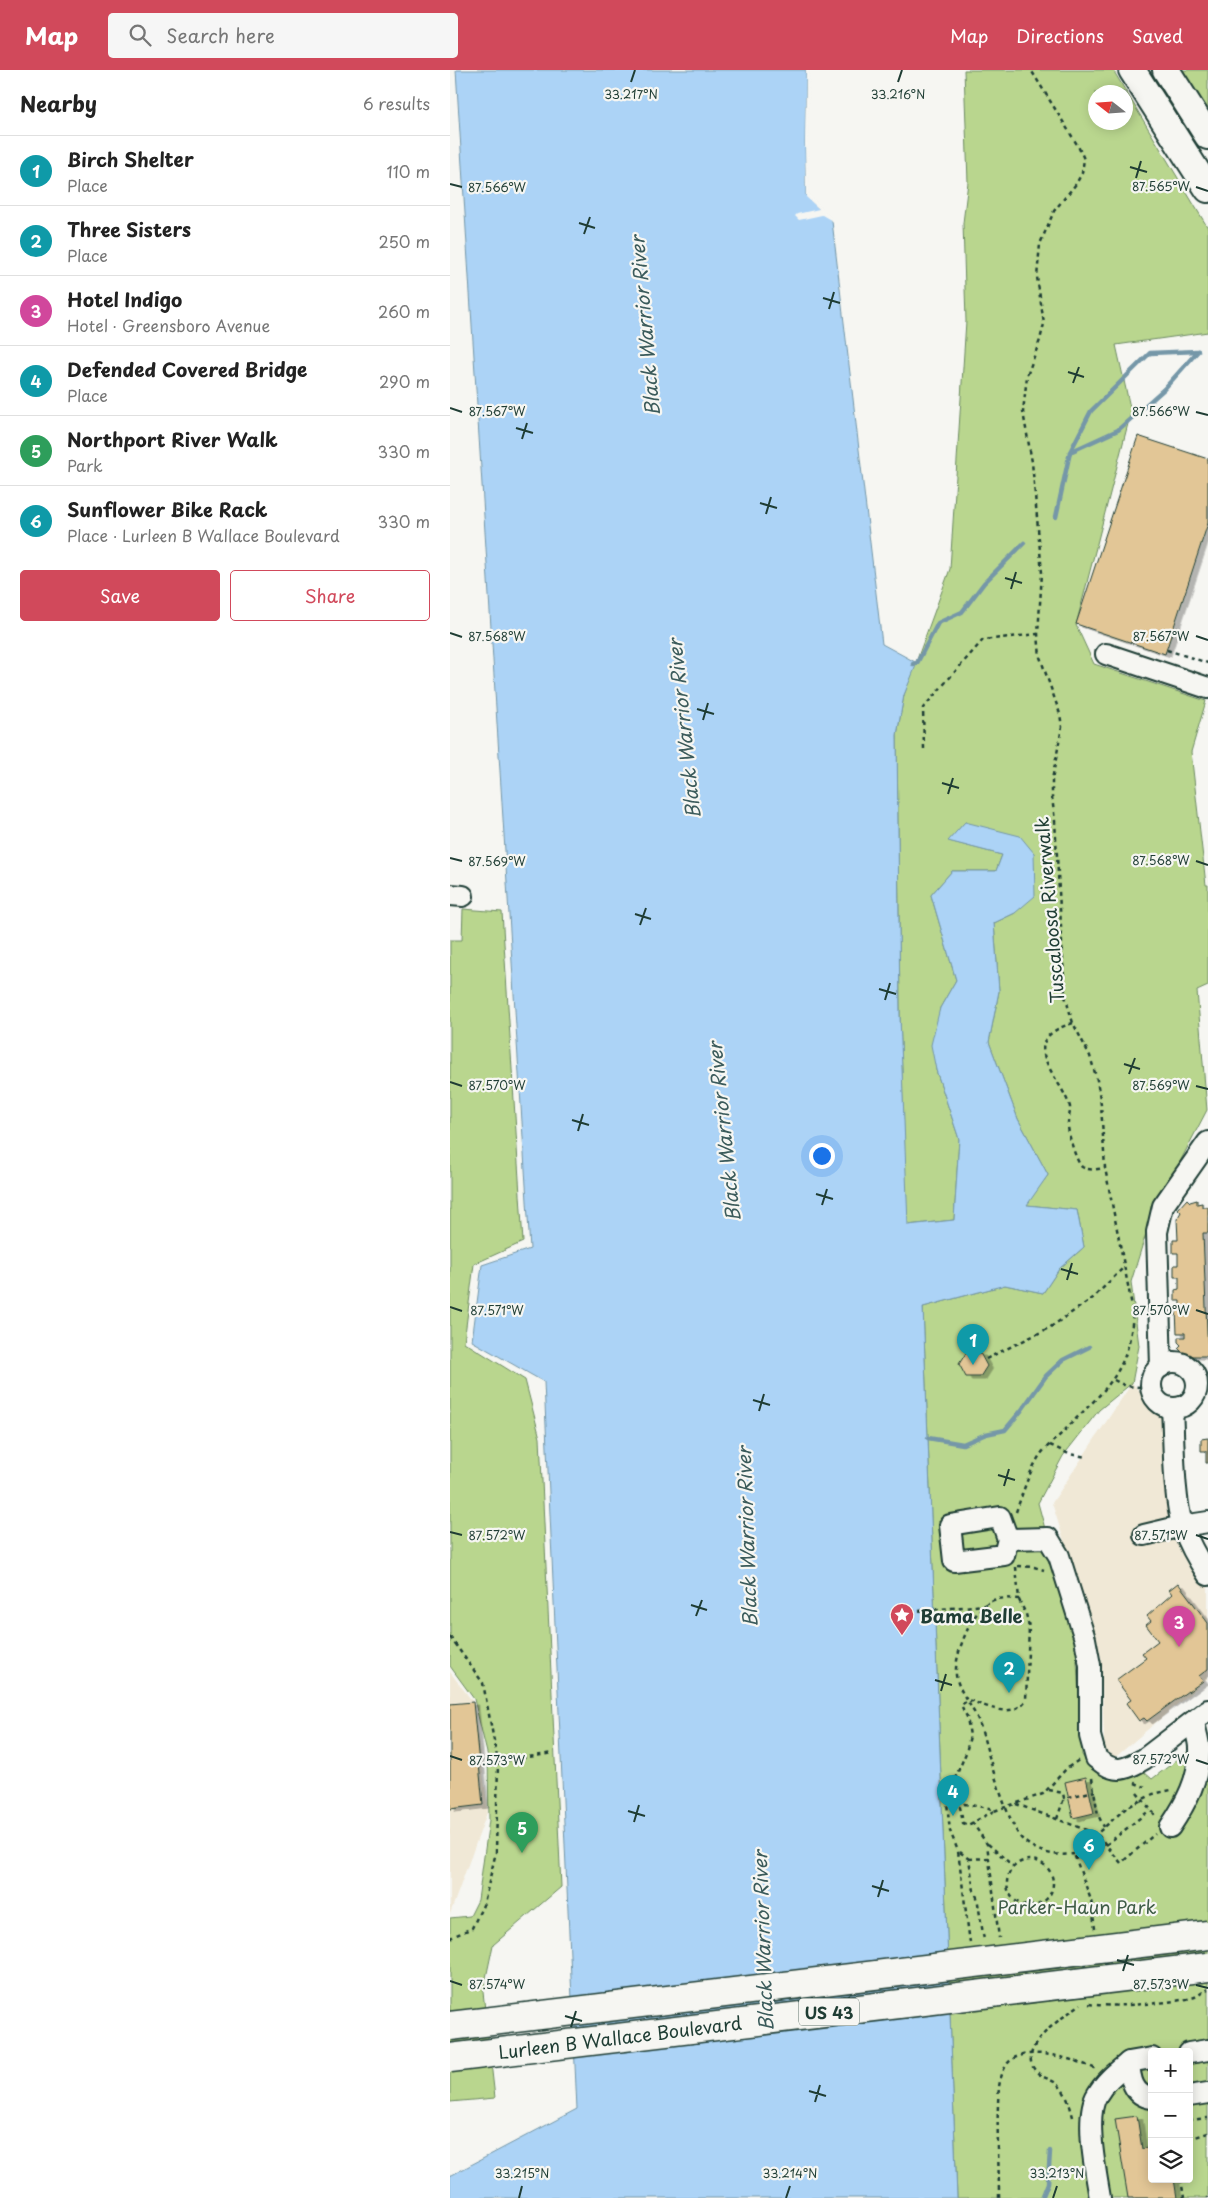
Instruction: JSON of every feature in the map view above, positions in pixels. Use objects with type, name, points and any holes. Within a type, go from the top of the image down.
[{"type":"highway","name":"Lurleen B Wallace Boulevard","points":[[450,2026],[1208,1935]]},
{"type":"highway","name":"Lurleen B Wallace Boulevard","points":[[450,2058],[1208,1967]]},
{"type":"main road","points":[[1132,70],[1208,189]]},
{"type":"main road","points":[[1166,70],[1208,136]]},
{"type":"street","points":[[1106,654],[1208,688]]},
{"type":"street","points":[[1161,1367],[1157,1232],[1160,1214],[1168,1198],[1208,1142]]},
{"type":"street","points":[[1170,1362],[1185,1365],[1202,1384],[1192,1399],[1186,1404],[1172,1408],[1159,1403],[1152,1390],[1153,1376],[1161,1367],[1170,1362]]},
{"type":"street","points":[[1172,1408],[1178,1500],[1182,1526],[1193,1550],[1208,1575]]},
{"type":"street","points":[[1144,1535],[1208,1522]]},
{"type":"street","points":[[1011,1539],[1048,1538],[1059,1556],[1083,1632],[1090,1665],[1090,1736],[1096,1758],[1105,1766],[1120,1770],[1144,1759],[1201,1716]]},
{"type":"street","points":[[1162,1827],[1192,1789],[1196,1774],[1201,1716]]},
{"type":"street","points":[[1193,2052],[1208,2050]]},
{"type":"street","points":[[1100,2198],[1093,2150],[1091,2108],[1097,2095],[1111,2076],[1130,2062],[1148,2059]]},
{"type":"street","points":[[1130,2062],[1130,2079],[1137,2092],[1148,2096]]},
{"type":"street","points":[[1193,2095],[1208,2093]]},
{"type":"path","name":"Tuscaloosa Riverwalk","points":[[1019,1599],[1011,1539],[1014,1521],[1024,1488],[1041,1454],[1113,1380],[1125,1359],[1132,1336],[1133,1312],[1105,1168],[1097,1080],[1090,1056],[1073,1023],[1065,996],[1056,820],[1052,797],[1052,780],[1062,727],[1060,714],[1040,657],[1038,634],[1042,595],[1040,553],[1032,462],[1023,412],[1027,376],[1044,324],[1038,287],[1038,255],[1054,211],[1080,179],[1084,160],[1078,146],[1031,70]]},
{"type":"path","points":[[924,749],[923,708],[984,640],[1038,634]]},
{"type":"path","points":[[1166,650],[1208,663]]},
{"type":"path","points":[[1073,1023],[1057,1028],[1046,1037],[1043,1053],[1046,1064],[1069,1102],[1068,1132],[1079,1164],[1084,1168],[1090,1169],[1105,1168]]},
{"type":"path","points":[[986,1359],[1049,1328],[1093,1298],[1124,1267]]},
{"type":"path","points":[[1113,1380],[1126,1386],[1140,1387]]},
{"type":"path","points":[[1050,1445],[1069,1454],[1086,1457]]},
{"type":"path","points":[[968,1700],[994,1708],[1013,1711],[1026,1700],[1029,1627],[1026,1614],[1019,1599],[995,1599],[985,1604],[977,1612],[971,1622],[958,1657],[956,1678],[961,1692],[968,1700],[980,1723],[994,1776],[1022,1840],[1040,1852],[1056,1856],[1074,1854]]},
{"type":"path","points":[[895,1613],[985,1604]]},
{"type":"path","points":[[450,1638],[483,1683],[498,1762],[496,1852],[484,1903],[472,1928],[450,1938]]},
{"type":"path","points":[[968,1700],[961,1705],[967,1717],[970,1736],[966,1753],[950,1790],[947,1803],[950,1831],[958,1851],[970,1948]]},
{"type":"path","points":[[498,1762],[553,1753]]},
{"type":"path","points":[[994,1812],[989,1808],[964,1804],[960,1807],[963,1823],[968,1825],[994,1812],[1043,1794],[1049,1790],[1067,1768],[1080,1759]]},
{"type":"path","points":[[1093,1782],[1098,1815],[1104,1827]]},
{"type":"path","points":[[1049,1790],[1062,1793],[1064,1798],[1056,1819]]},
{"type":"path","points":[[1064,1798],[1095,1791]]},
{"type":"path","points":[[1016,1804],[1097,1834],[1121,1863],[1162,1827],[1137,1792]]},
{"type":"path","points":[[1106,1845],[1150,1810]]},
{"type":"path","points":[[972,1822],[987,1844],[1013,1866]]},
{"type":"path","points":[[987,1844],[1000,1945]]},
{"type":"path","points":[[958,1851],[969,1859],[989,1858]]},
{"type":"path","points":[[969,1859],[985,1946]]},
{"type":"path","points":[[1030,1859],[1044,1863],[1049,1869],[1054,1883],[1048,1897],[1036,1906],[1021,1904],[1014,1900],[1007,1888],[1007,1880],[1013,1866],[1030,1859]]},
{"type":"path","points":[[1083,2002],[1106,2006],[1179,2000],[1196,1997],[1208,1988]]},
{"type":"path","points":[[1000,2198],[999,2086],[1007,2065],[1012,2059],[1032,2054],[1057,2056],[1111,2076]]},
{"type":"path","points":[[1193,2120],[1208,2118]]},
{"type":"path","points":[[1192,2138],[1208,2133]]},
{"type":"path","points":[[1182,2183],[1184,2198]]},
{"type":"shaded area","points":[[1132,1383],[1169,1421],[1181,1483],[1195,1535],[1208,1555],[1208,1678],[1105,1766],[1101,1657],[1052,1503]]},
{"type":"shaded area","points":[[450,1672],[473,1702],[488,1810],[450,1914]]},
{"type":"green space","name":"Parker-Haun Park","points":[[964,70],[1113,70],[1122,85],[1088,85],[1088,130],[1133,130],[1133,103],[1208,228],[1208,332],[1116,345],[1131,412],[1076,625],[1094,664],[1206,701],[1191,752],[1206,885],[1208,885],[1208,986],[1197,991],[1207,1110],[1151,1217],[1131,1282],[1139,1346],[1132,1383],[1099,1410],[1063,1456],[1038,1503],[1076,1643],[1082,1755],[1088,1764],[1109,1778],[1125,1778],[1144,1772],[1152,1779],[1208,1736],[1208,2198],[957,2198],[923,1307],[1005,1285],[1043,1293],[1059,1269],[1084,1247],[1077,1210],[1026,1205],[1048,1175],[1018,1119],[989,1042],[999,991],[994,923],[1015,913],[1034,853],[965,822],[949,841],[1002,855],[996,871],[952,871],[931,895],[956,980],[940,1008],[936,1070],[959,1139],[954,1220],[907,1225],[900,1016],[897,735],[904,695],[950,569],[966,321],[963,223],[968,182]]},
{"type":"green space","points":[[1166,70],[1208,70],[1208,136]]},
{"type":"green space","points":[[463,909],[502,912],[523,1242],[474,1264],[464,1342],[525,1380],[540,1438],[561,1887],[493,1945],[483,1992],[495,2098],[450,2102],[450,1918],[470,1916],[478,1900],[489,1820],[488,1757],[474,1699],[450,1666],[450,940],[462,940]]},
{"type":"water","name":"Black Warrior River","points":[[456,70],[806,70],[806,196],[832,221],[882,644],[917,663],[904,695],[897,735],[900,1016],[908,1225],[954,1220],[959,1139],[936,1070],[931,1045],[940,1008],[956,980],[931,895],[952,871],[996,871],[1002,855],[948,841],[965,822],[1020,836],[1034,853],[1035,896],[1015,913],[994,923],[999,991],[989,1042],[1018,1119],[1048,1175],[1027,1205],[1077,1210],[1084,1247],[1059,1269],[1043,1293],[1005,1285],[923,1307],[957,2198],[450,2198],[450,2176],[577,2109],[544,1382],[472,1341],[482,1265],[530,1249]]},
{"type":"pier","points":[[806,70],[809,70],[807,143],[809,195],[834,222],[822,215],[799,220],[795,216],[819,209],[806,197]]},
{"type":"building","points":[[1138,436],[1208,459],[1208,523],[1165,654],[1076,624]]},
{"type":"building","points":[[1187,1199],[1190,1202],[1197,1200],[1197,1204],[1202,1203],[1202,1207],[1208,1207],[1208,1233],[1203,1233],[1208,1356],[1193,1356],[1190,1354],[1187,1357],[1178,1348],[1181,1345],[1178,1342],[1178,1337],[1185,1337],[1185,1333],[1177,1333],[1176,1309],[1180,1309],[1180,1301],[1175,1301],[1175,1290],[1179,1289],[1179,1277],[1174,1277],[1174,1265],[1178,1265],[1178,1253],[1173,1253],[1173,1240],[1178,1240],[1177,1219],[1181,1212],[1178,1209]]},
{"type":"building","points":[[966,1353],[980,1353],[987,1366],[980,1377],[966,1377],[959,1364]]},
{"type":"building","points":[[1208,1438],[1208,1463],[1206,1463],[1206,1451],[1201,1451],[1201,1439]]},
{"type":"building","points":[[1178,1583],[1208,1623],[1208,1669],[1199,1676],[1203,1681],[1147,1721],[1144,1718],[1139,1721],[1126,1703],[1131,1700],[1116,1680],[1146,1658],[1142,1653],[1158,1641],[1146,1625],[1151,1621],[1147,1616],[1172,1594],[1169,1590]]},
{"type":"building","points":[[473,1702],[483,1805],[450,1809],[450,1704]]},
{"type":"building","points":[[1086,1777],[1094,1813],[1073,1818],[1065,1782]]},
{"type":"building","points":[[1137,2116],[1142,2149],[1148,2148],[1148,2183],[1175,2183],[1177,2198],[1128,2198],[1115,2119]]},
{"type":"waterway","points":[[1070,452],[1118,430],[1164,389],[1198,351]]},
{"type":"waterway","points":[[1056,517],[1070,452],[1091,411],[1150,353],[1198,351]]},
{"type":"waterway","points":[[913,664],[917,663],[938,623],[962,612],[984,583],[1024,543]]},
{"type":"waterway","points":[[928,1438],[963,1444],[986,1434],[1005,1430],[1046,1376],[1063,1360],[1089,1347]]},
{"type":"waterway","points":[[1042,2198],[1048,2183],[1050,2151]]},
{"type":"place","name":"Birch Shelter","points":[[973,1365]]},
{"type":"place","name":"Bama Belle","points":[[902,1636]]},
{"type":"place","name":"Hotel Indigo","points":[[1179,1647]]},
{"type":"place","name":"Three Sisters","points":[[1009,1693]]},
{"type":"place","name":"Defended Covered Bridge","points":[[953,1816]]},
{"type":"place","name":"Northport River Walk","points":[[522,1853]]},
{"type":"place","name":"Sunflower Bike Rack","points":[[1089,1870]]}]
